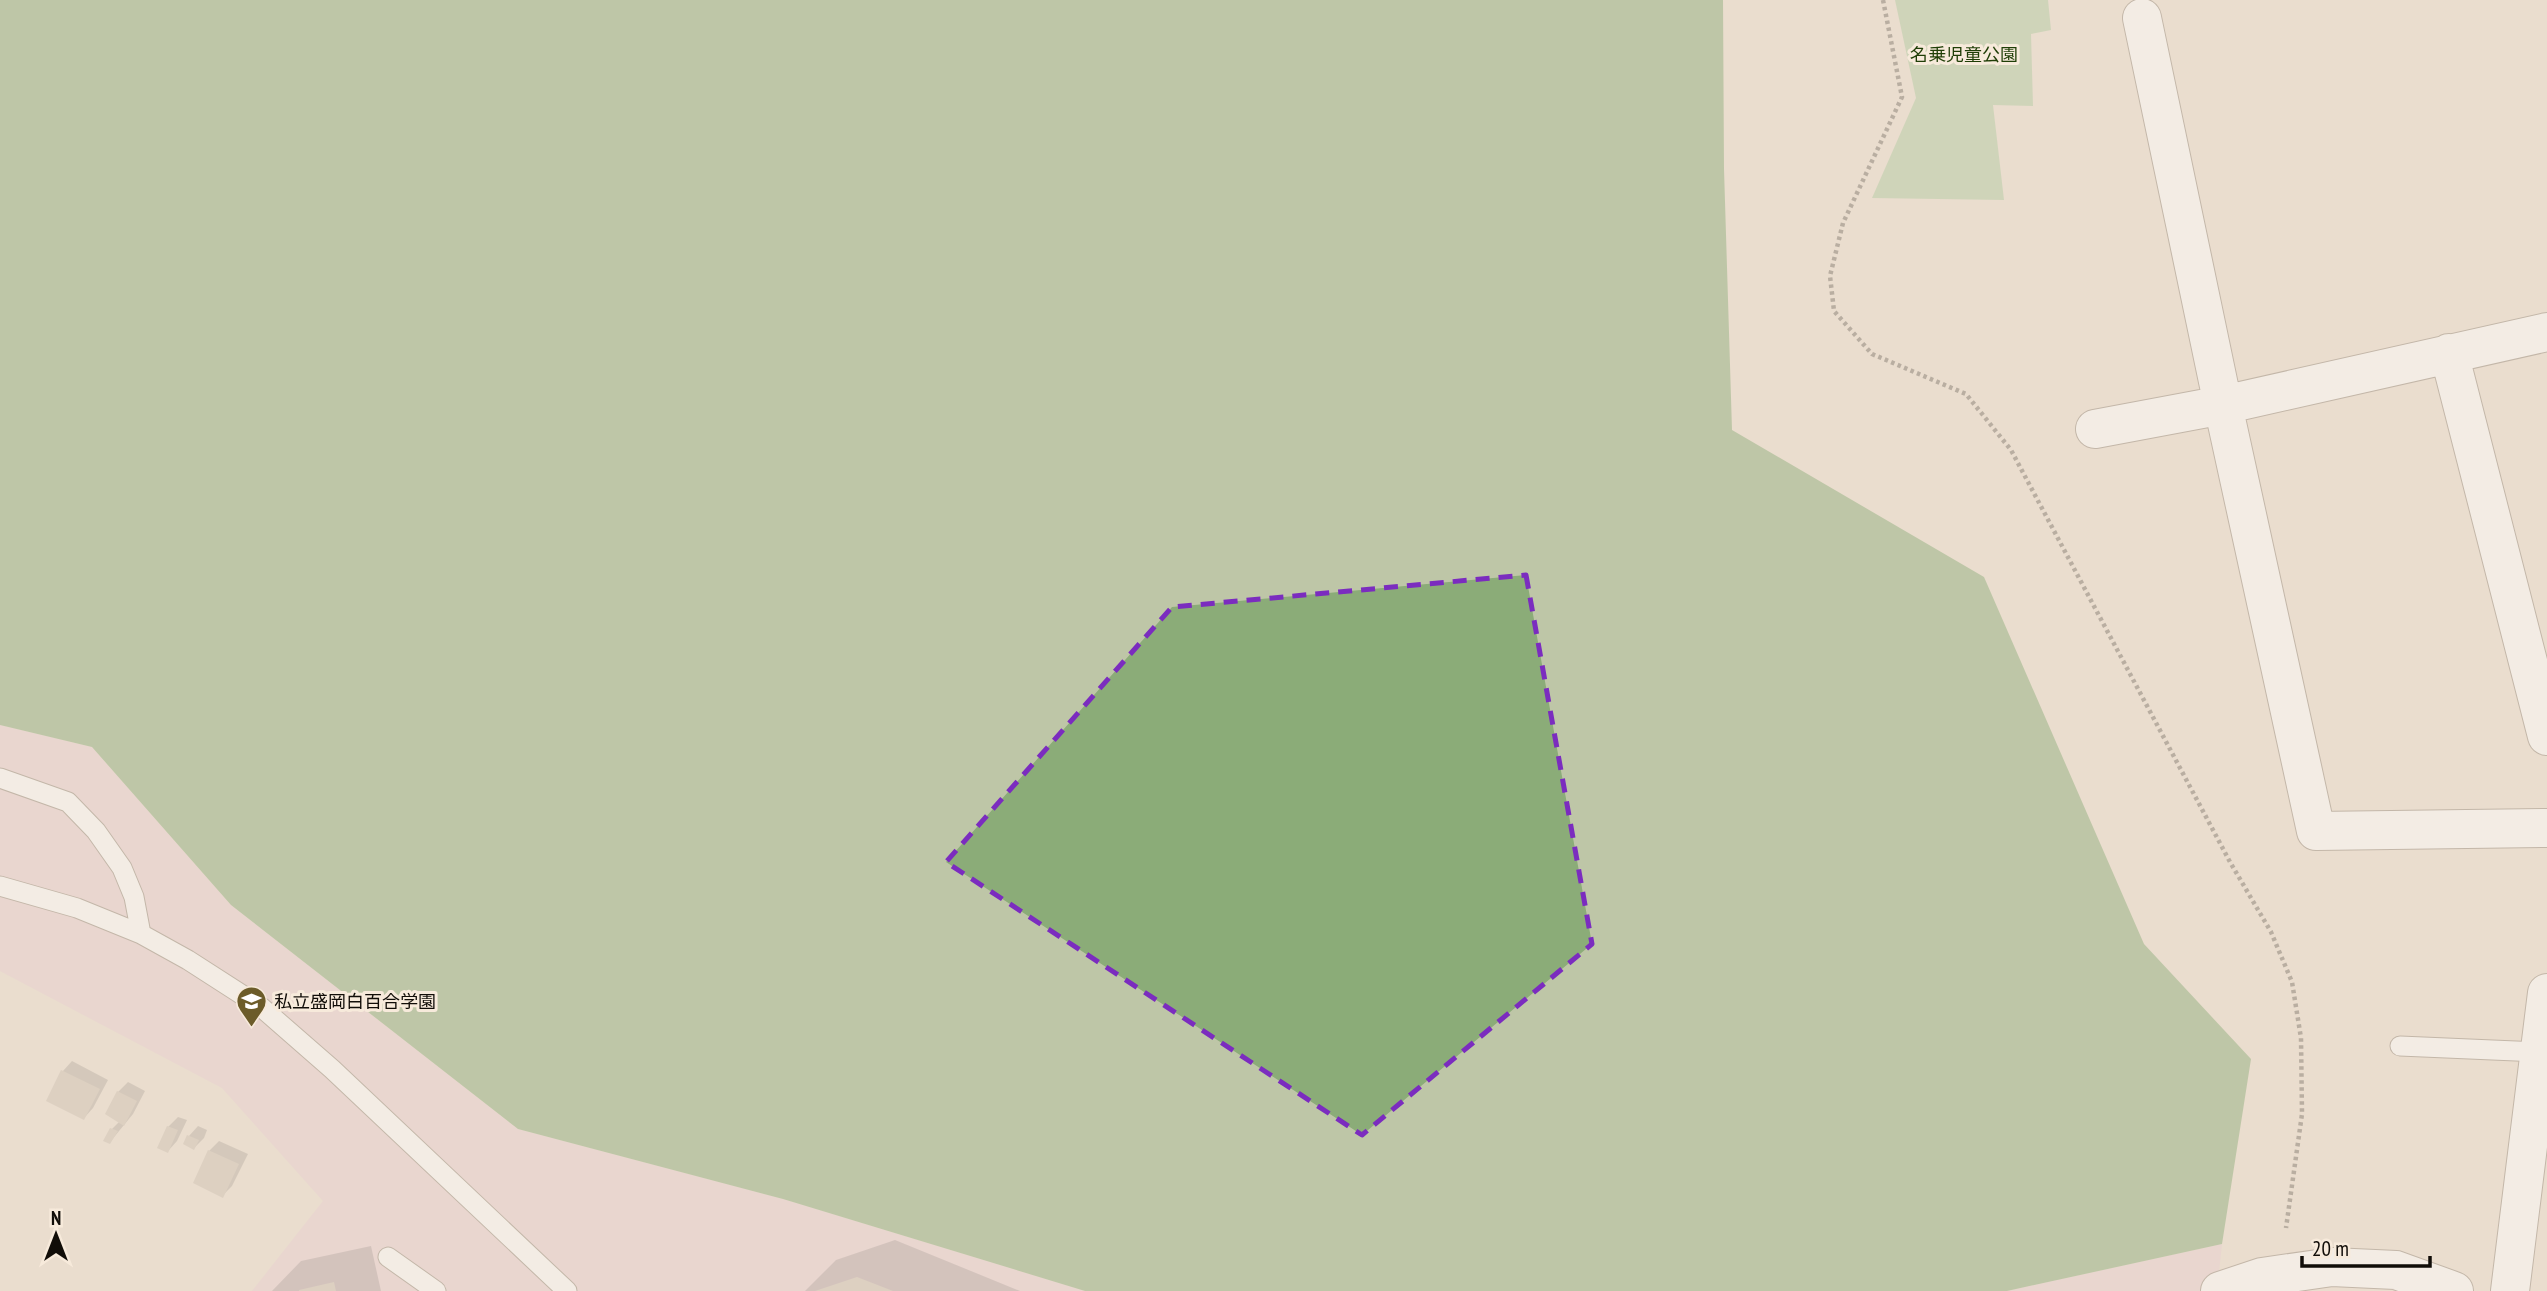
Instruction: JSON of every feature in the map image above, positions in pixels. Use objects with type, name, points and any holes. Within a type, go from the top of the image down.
[{"type":"street","points":[[2142,18],[2316,831],[2547,828]]},
{"type":"street","points":[[2095,429],[2223,405],[2547,332]]},
{"type":"street","points":[[2449,353],[2547,736]]},
{"type":"street","points":[[2510,1291],[2547,993]]},
{"type":"street","points":[[2220,1291],[2262,1276],[2332,1266],[2454,1291]]},
{"type":"lane","points":[[0,778],[68,802],[96,831],[122,868],[134,897],[141,934]]},
{"type":"lane","points":[[0,886],[77,908],[141,934],[188,960],[261,1007],[332,1069],[567,1291]]},
{"type":"lane","points":[[2400,1046],[2539,1052]]},
{"type":"lane","points":[[388,1257],[436,1291]]},
{"type":"path","points":[[1883,0],[1902,97],[1843,223],[1829,276],[1834,311],[1872,354],[1966,394],[2011,450],[2230,862],[2271,932],[2292,982],[2301,1038],[2302,1114],[2286,1228]]},
{"type":"highlighted area","points":[[1526,575],[1592,944],[1362,1135],[946,862],[1172,607]]},
{"type":"shaded area","name":"私立盛岡白百合学園","points":[[0,725],[92,747],[231,905],[518,1129],[783,1199],[1085,1291],[252,1291],[323,1201],[222,1088],[0,971]]},
{"type":"shaded area","points":[[2222,1244],[2217,1291],[2007,1291]]},
{"type":"green space","points":[[0,0],[1723,0],[1724,169],[1732,430],[1984,577],[2144,944],[2251,1059],[2222,1244],[2007,1291],[1085,1291],[783,1199],[518,1129],[231,905],[92,747],[0,725]]},
{"type":"green space","name":"名乗児童公園","points":[[1895,0],[2048,0],[2051,30],[2031,34],[2033,106],[1993,105],[2004,200],[1872,198],[1916,98]]},
{"type":"building","points":[[61,1070],[100,1089],[84,1120],[46,1101]]},
{"type":"building","points":[[117,1091],[137,1101],[124,1126],[105,1114]]},
{"type":"building","points":[[167,1126],[178,1130],[168,1153],[157,1148]]},
{"type":"building","points":[[110,1128],[118,1131],[110,1144],[103,1141]]},
{"type":"building","points":[[187,1135],[199,1140],[194,1150],[183,1144]]},
{"type":"building","points":[[208,1150],[239,1164],[223,1198],[193,1183]]},
{"type":"building","points":[[857,1277],[893,1291],[815,1291]]},
{"type":"building","points":[[334,1282],[336,1291],[299,1291],[299,1290]]},
{"type":"place","name":"私立盛岡白百合学園","points":[[251,1029]]}]
